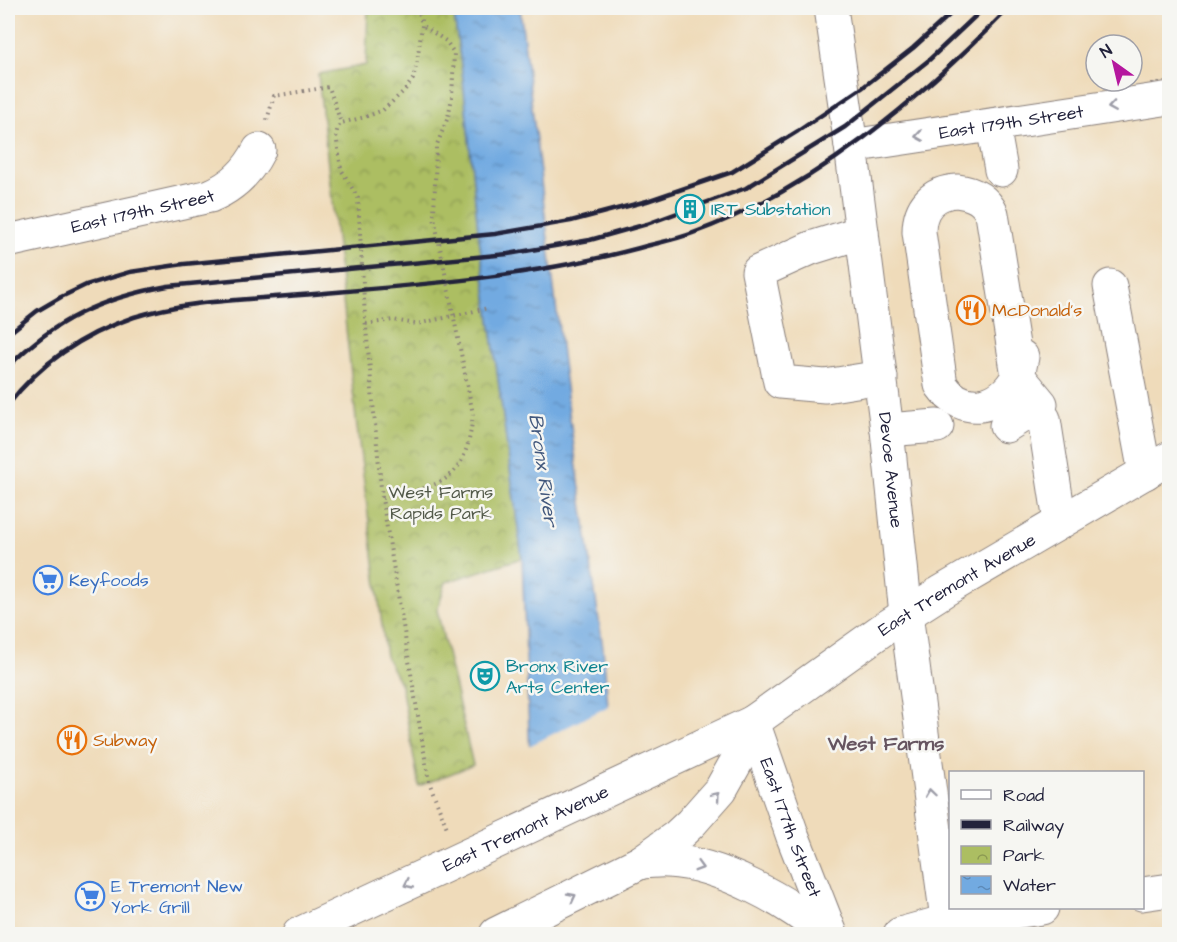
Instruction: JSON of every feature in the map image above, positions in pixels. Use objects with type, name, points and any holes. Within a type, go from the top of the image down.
[{"type":"main road","name":"Devoe Avenue","points":[[831,8],[852,146],[881,377],[906,615],[948,928]]},
{"type":"main road","name":"East 179th Street","points":[[852,146],[1170,98]]},
{"type":"main road","points":[[993,125],[1000,170]]},
{"type":"main road","name":"East 179th Street","points":[[8,241],[210,196],[223,191],[235,182],[246,171],[259,150]]},
{"type":"main road","points":[[1006,426],[1041,404],[1018,376],[992,214],[981,199],[973,195],[957,191],[942,193],[923,208],[919,232],[941,385],[948,395],[965,404],[984,405],[1004,395],[1018,376],[1028,327]]},
{"type":"main road","points":[[862,232],[811,248],[758,272],[780,382],[825,386],[881,377]]},
{"type":"main road","points":[[1110,285],[1157,465]]},
{"type":"main road","points":[[1044,418],[1060,522]]},
{"type":"main road","points":[[887,430],[937,426]]},
{"type":"main road","name":"East Tremont Avenue","points":[[299,934],[753,722],[906,615],[1157,465]]},
{"type":"main road","points":[[508,929],[641,862],[660,850],[691,823],[721,789],[740,757],[753,722]]},
{"type":"main road","name":"East 177th Street","points":[[753,722],[793,837],[831,934]]},
{"type":"main road","points":[[641,862],[684,863],[724,875],[796,911],[825,934]]},
{"type":"main road","points":[[1144,894],[1170,890]]},
{"type":"main road","points":[[900,934],[948,928],[1037,909]]},
{"type":"path","points":[[418,8],[422,25],[413,79],[404,91],[383,110],[341,123],[336,135],[341,168],[358,198],[366,324],[382,498],[429,782],[461,859]]},
{"type":"path","points":[[382,498],[428,489],[448,477],[465,458],[471,436],[473,414],[434,217],[436,147],[448,117],[452,98],[454,53],[446,42],[422,25]]},
{"type":"path","points":[[274,96],[329,87],[341,123]]},
{"type":"path","points":[[366,324],[393,320],[417,324],[488,308]]},
{"type":"green space","name":"West Farms Rapids Park","points":[[368,8],[453,8],[463,79],[478,230],[522,558],[446,582],[437,610],[473,765],[419,786],[401,685],[386,657],[356,419],[318,74],[366,65]]},
{"type":"water","name":"Bronx River","points":[[453,8],[520,8],[569,412],[603,648],[622,934],[537,934],[522,558],[478,230],[463,79]]},
{"type":"pier","points":[[611,705],[625,934],[534,934],[527,747]]},
{"type":"railway","points":[[8,334],[37,311],[61,297],[86,285],[130,272],[184,264],[495,234],[571,221],[647,201],[732,172],[862,88],[913,48],[957,8]]},
{"type":"railway","points":[[8,367],[26,350],[62,323],[101,304],[144,291],[168,286],[508,254],[590,240],[647,224],[746,188],[845,127],[929,60],[984,8]]},
{"type":"railway","points":[[8,405],[34,376],[81,341],[116,324],[154,311],[216,302],[429,284],[555,267],[693,233],[781,192],[863,138],[902,108],[1009,8]]},
{"type":"place","name":"IRT Substation","points":[[690,209]]},
{"type":"place","name":"McDonald's","points":[[971,310]]},
{"type":"place","name":"Keyfoods","points":[[48,580]]},
{"type":"place","name":"Bronx River Arts Center","points":[[485,676]]},
{"type":"place","name":"Subway","points":[[72,740]]},
{"type":"place","name":"E Tremont New York Grill","points":[[90,896]]},
{"type":"district","name":"West Farms","points":[[886,744]]}]
